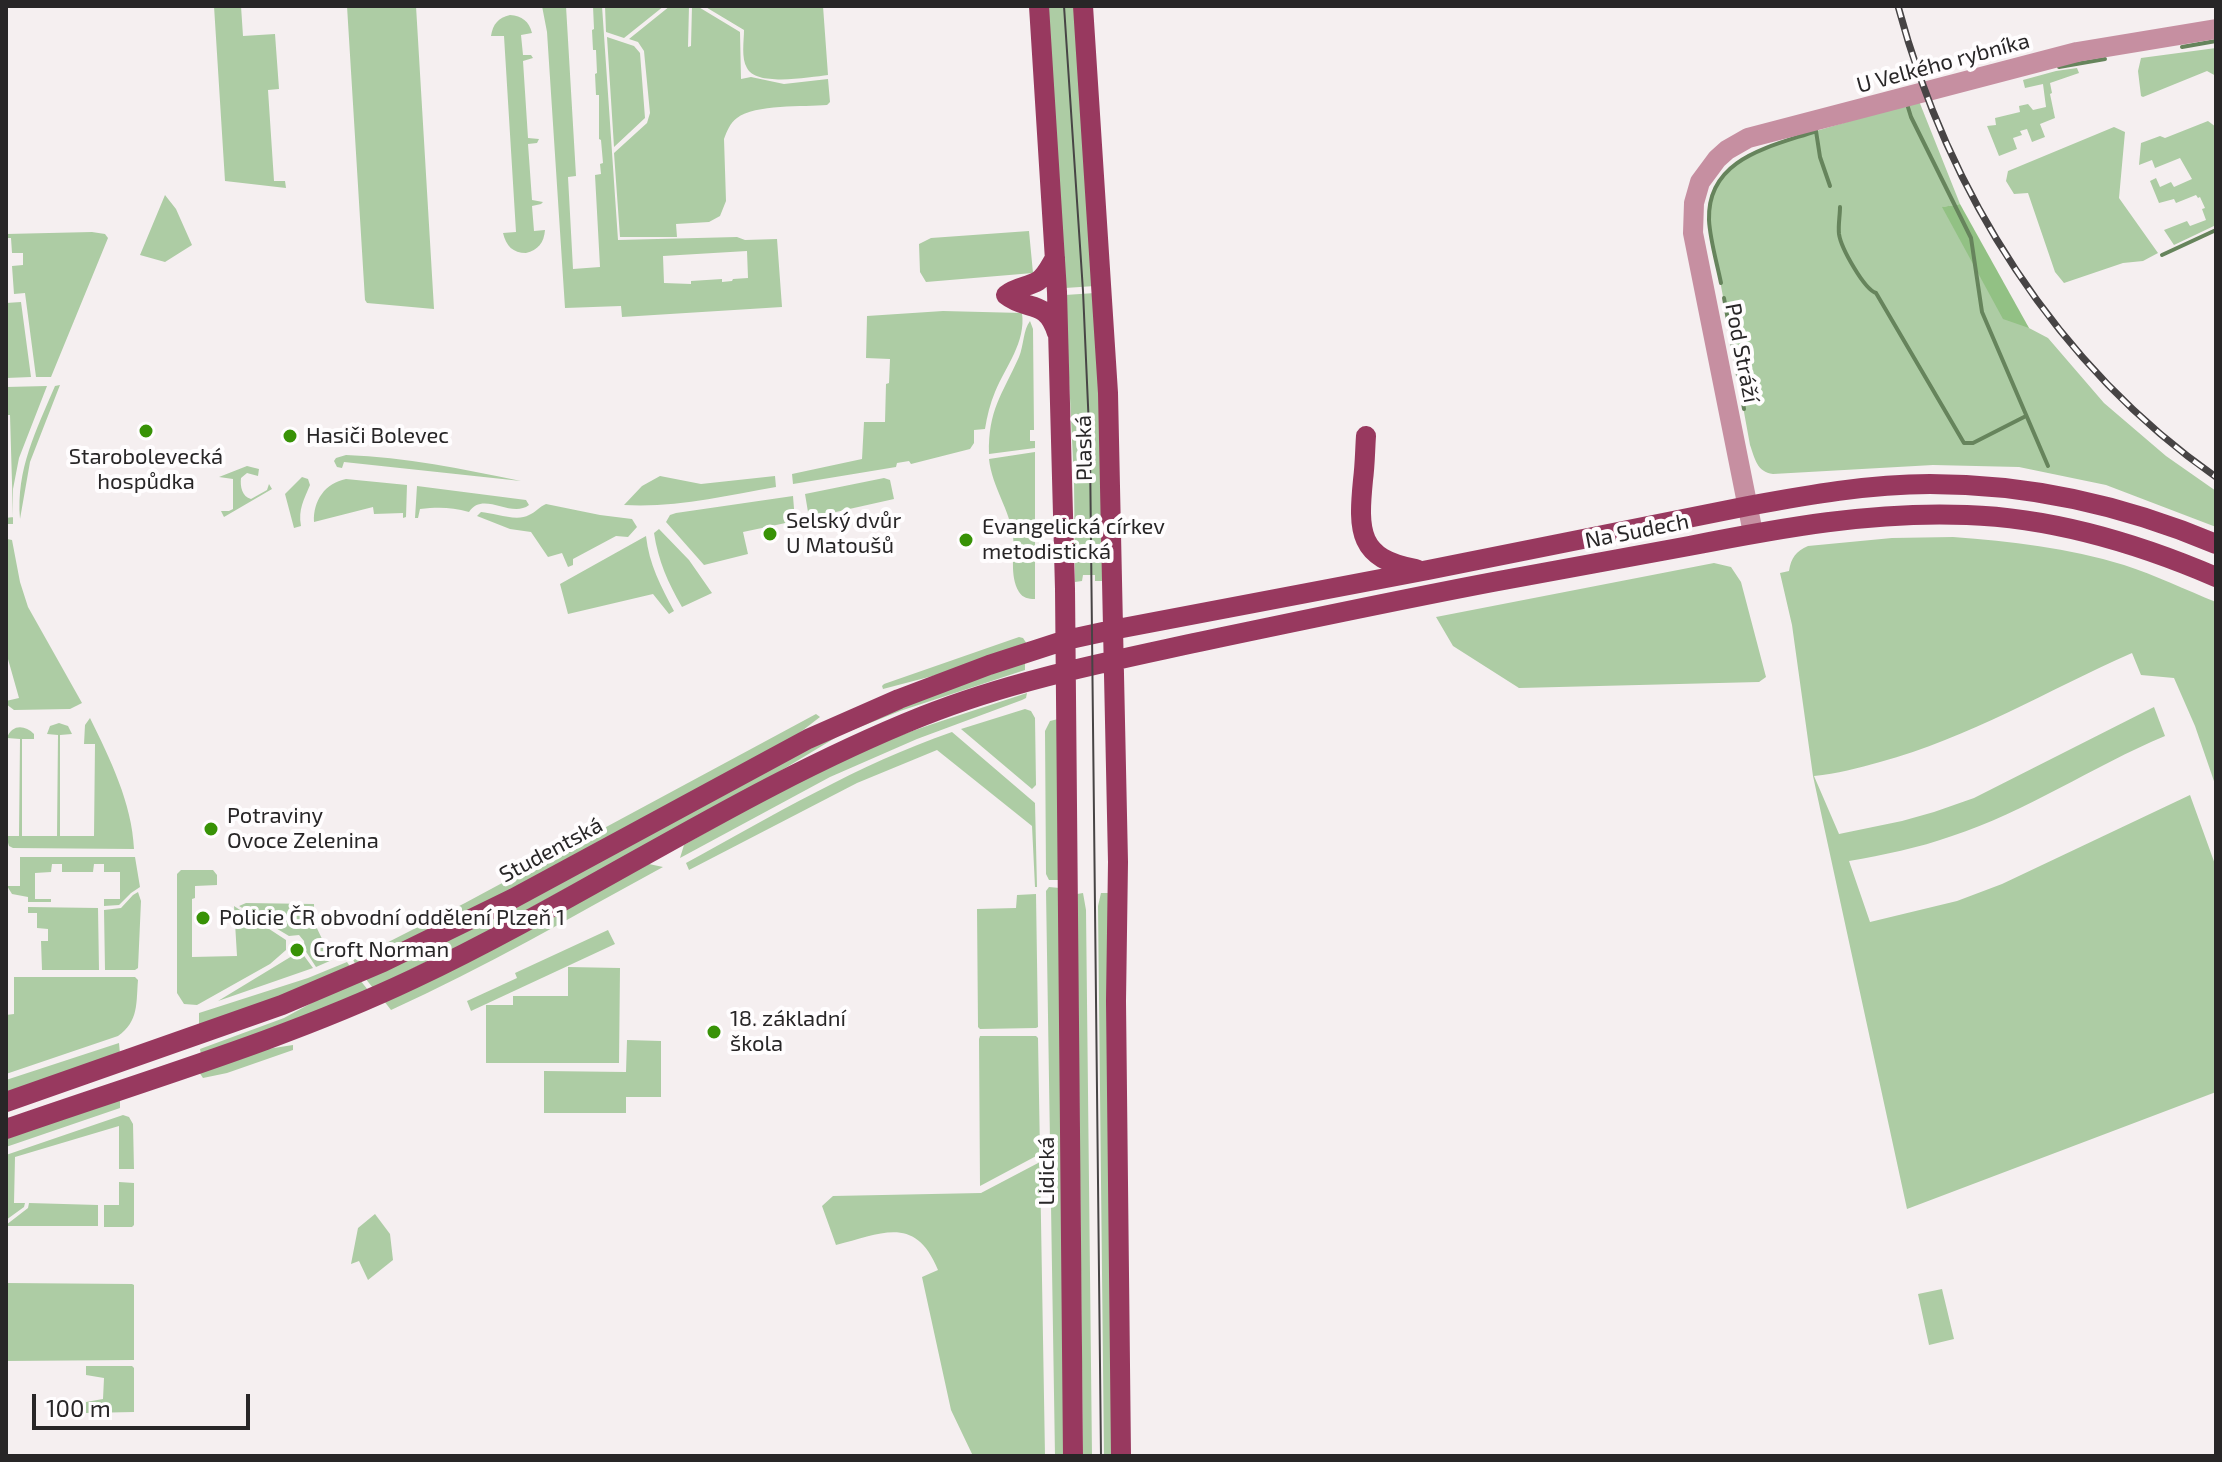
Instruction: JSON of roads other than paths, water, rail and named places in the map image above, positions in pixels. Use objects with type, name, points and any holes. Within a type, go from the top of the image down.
[{"type":"main road","name":"Plaská","points":[[1039,6],[1058,340],[1066,640],[1068,885]]},
{"type":"main road","name":"Plaská","points":[[1083,6],[1107,364],[1117,889],[1121,1456]]},
{"type":"main road","points":[[1055,258],[1037,282],[1014,288],[1006,295],[1013,301],[1043,311],[1052,320],[1058,340]]},
{"type":"main road","points":[[1366,436],[1360,523],[1367,543],[1387,562],[1428,570]]},
{"type":"main road","name":"Na Sudech","points":[[1112,630],[1806,495],[1879,487],[1976,485],[2063,496],[2117,509],[2216,544]]},
{"type":"main road","name":"Na Sudech","points":[[1065,671],[1485,584],[1753,533],[1878,516],[1971,515],[2061,526],[2108,537],[2216,577]]},
{"type":"main road","name":"Studentská","points":[[6,1102],[282,1005],[358,973],[477,917],[772,757],[930,686],[1066,640],[1112,630]]},
{"type":"main road","points":[[6,1129],[247,1047],[364,1001],[480,945],[825,759],[930,713],[1065,671]]},
{"type":"main road","name":"Lidická","points":[[1068,885],[1073,1456]]},
{"type":"street","name":"U Velkého rybníka","points":[[1700,182],[1727,150],[1760,134],[2077,52],[2216,29]]},
{"type":"street","name":"Pod Stráží","points":[[1700,182],[1694,203],[1693,233],[1753,533]]},
{"type":"waterway","points":[[2182,47],[2216,41]]},
{"type":"waterway","points":[[2059,67],[2105,59]]},
{"type":"waterway","points":[[1907,104],[1971,238],[1982,312],[2048,466]]},
{"type":"waterway","points":[[1721,283],[1709,220],[1711,199],[1718,182],[1730,169],[1761,150],[1816,131],[1820,157],[1830,186]]},
{"type":"waterway","points":[[1840,207],[1839,234],[1848,258],[1865,284],[1876,293],[1964,443],[1973,443],[2026,416]]},
{"type":"waterway","points":[[2162,255],[2216,230]]},
{"type":"waterway","points":[[1724,298],[1744,409]]},
{"type":"tram line","points":[[1064,6],[1090,451],[1101,1456]]},
{"type":"railway","points":[[1898,6],[1919,75],[1946,143],[1978,208],[2016,270],[2058,328],[2106,382],[2158,432],[2216,477]]},
{"type":"place","name":"Starobolevecká hospůdka","points":[[146,431]]},
{"type":"place","name":"Hasiči Bolevec","points":[[290,436]]},
{"type":"place","name":"Selský dvůr U Matoušů","points":[[770,534]]},
{"type":"place","name":"Evangelická církev metodistická","points":[[966,540]]},
{"type":"place","name":"Potraviny Ovoce Zelenina","points":[[211,829]]},
{"type":"place","name":"Policie ČR obvodní oddělení Plzeň 1","points":[[203,918]]},
{"type":"place","name":"Croft Norman","points":[[297,950]]},
{"type":"place","name":"18. základní škola","points":[[714,1032]]}]
